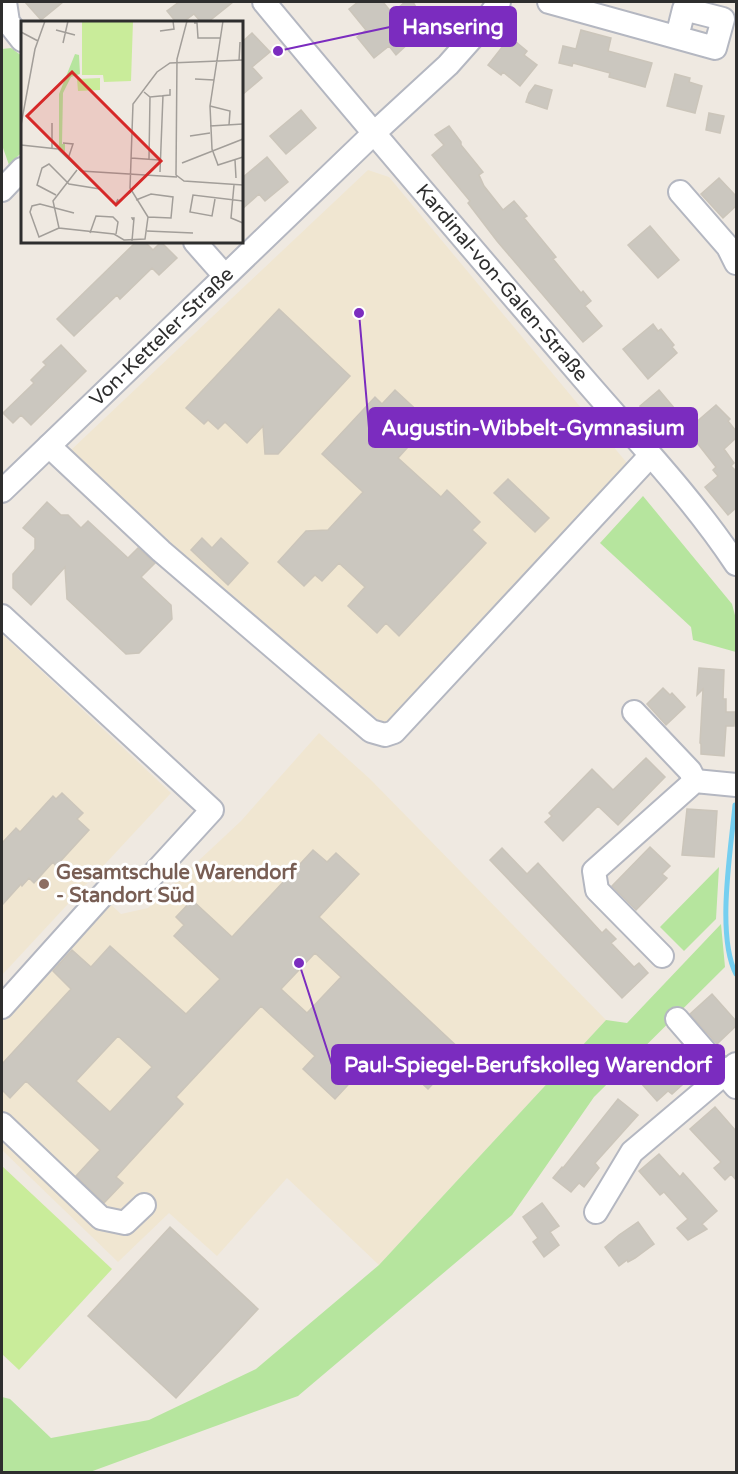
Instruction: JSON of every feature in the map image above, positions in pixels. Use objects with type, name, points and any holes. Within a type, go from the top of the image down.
[{"type":"street","name":"Kardinal-von-Galen-Straße","points":[[264,2],[373,134],[718,536],[736,564]]},
{"type":"street","name":"Von-Ketteler-Straße","points":[[2,491],[373,134],[448,65],[480,29],[499,2]]},
{"type":"street","points":[[549,2],[677,37]]},
{"type":"street","points":[[5,17],[21,39]]},
{"type":"street","points":[[2,190],[21,170]]},
{"type":"street","points":[[680,192],[728,247],[736,263]]},
{"type":"street","points":[[196,243],[225,276]]},
{"type":"street","points":[[49,446],[161,551],[233,613],[372,731],[385,735],[394,732],[650,456]]},
{"type":"street","points":[[2,616],[212,810],[149,879],[109,888],[2,1007]]},
{"type":"street","points":[[634,712],[690,771],[695,781]]},
{"type":"street","points":[[662,956],[597,890],[594,872],[695,781],[736,785]]},
{"type":"street","points":[[596,1212],[632,1152],[733,1075],[677,1019]]},
{"type":"street","points":[[2,1124],[101,1218],[124,1223],[144,1205]]},
{"type":"shaded area","points":[[368,170],[389,177],[627,463],[386,726],[206,577],[71,450]]},
{"type":"shaded area","name":"Gesamtschule Warendorf - Standort Süd","points":[[2,634],[171,793],[2,975]]},
{"type":"shaded area","points":[[319,733],[370,779],[606,1020],[379,1265],[287,1178],[217,1256],[169,1213],[118,1262],[2,1150],[2,1012],[106,900],[121,914],[148,908],[241,821]]},
{"type":"green space","points":[[11,48],[21,55],[21,153],[9,165],[2,145],[2,49]]},
{"type":"green space","points":[[643,496],[732,604],[736,619],[736,652],[693,640],[691,627],[600,543]]},
{"type":"green space","points":[[719,867],[716,919],[684,951],[660,927]]},
{"type":"green space","points":[[721,924],[725,967],[594,1097],[512,1215],[298,1396],[90,1472],[2,1472],[2,1397],[10,1399],[51,1438],[149,1420],[256,1369],[379,1265],[606,1020],[627,1023]]},
{"type":"green space","points":[[2,1166],[112,1269],[19,1370],[2,1354]]},
{"type":"building","points":[[25,2],[63,2],[41,20]]},
{"type":"building","points":[[179,2],[233,2],[209,21],[200,21],[194,14],[184,21],[175,21],[167,11]]},
{"type":"building","points":[[358,2],[383,2],[392,13],[405,2],[413,2],[427,26],[396,55],[389,46],[374,58],[357,37],[366,30],[349,9]]},
{"type":"building","points":[[581,30],[611,38],[608,51],[652,63],[645,87],[609,77],[610,73],[573,63],[572,66],[559,63],[563,46],[576,49]]},
{"type":"building","points":[[252,33],[270,52],[252,67],[262,78],[243,94],[243,41]]},
{"type":"building","points":[[510,37],[527,51],[524,55],[537,65],[520,86],[503,72],[501,75],[488,65]]},
{"type":"building","points":[[675,74],[690,78],[689,82],[702,86],[695,113],[667,106]]},
{"type":"building","points":[[535,85],[552,90],[547,109],[526,102]]},
{"type":"building","points":[[301,110],[316,128],[286,154],[270,136]]},
{"type":"building","points":[[709,113],[724,116],[720,133],[706,130]]},
{"type":"building","points":[[449,126],[483,172],[479,175],[484,186],[503,210],[514,201],[527,216],[524,218],[556,257],[553,259],[581,293],[583,291],[591,301],[585,306],[602,326],[583,342],[497,241],[468,203],[470,201],[432,155],[444,145],[435,135]]},
{"type":"building","points":[[267,157],[288,182],[265,201],[259,194],[243,208],[243,177]]},
{"type":"building","points":[[719,178],[736,196],[736,206],[723,218],[701,194]]},
{"type":"building","points":[[650,226],[679,260],[658,278],[628,245]]},
{"type":"building","points":[[135,243],[146,243],[153,250],[162,243],[177,258],[159,275],[152,268],[120,299],[117,295],[74,336],[57,319]]},
{"type":"building","points":[[279,309],[350,376],[278,454],[265,454],[263,426],[247,443],[225,422],[218,429],[208,420],[204,424],[186,408]]},
{"type":"building","points":[[653,324],[658,331],[661,329],[674,345],[672,347],[677,353],[648,379],[623,349]]},
{"type":"building","points":[[61,345],[86,371],[31,425],[21,415],[13,423],[3,413],[34,383],[31,380],[46,365],[43,362]]},
{"type":"building","points":[[395,390],[423,416],[410,430],[417,437],[398,458],[441,497],[447,490],[480,522],[472,530],[486,543],[399,636],[386,623],[377,633],[348,606],[365,587],[339,563],[322,581],[315,575],[304,586],[278,562],[306,531],[328,530],[363,492],[322,454],[375,397],[382,404]]},
{"type":"building","points":[[659,390],[685,421],[674,430],[668,423],[660,430],[640,406]]},
{"type":"building","points":[[716,405],[730,419],[728,421],[736,431],[736,438],[724,449],[734,463],[731,466],[736,471],[736,508],[728,515],[705,487],[718,476],[713,470],[716,467],[687,430]]},
{"type":"building","points":[[508,479],[549,518],[535,532],[494,493]]},
{"type":"building","points":[[47,502],[61,515],[68,515],[81,528],[88,521],[128,558],[138,548],[155,563],[141,577],[171,605],[172,619],[139,653],[126,654],[67,599],[65,567],[31,605],[13,588],[13,574],[35,549],[35,538],[23,528]]},
{"type":"building","points":[[202,538],[212,548],[221,538],[248,563],[228,585],[191,550]]},
{"type":"building","points":[[699,668],[724,670],[723,699],[726,699],[726,712],[735,712],[734,726],[726,726],[724,756],[701,754],[703,689],[697,695]]},
{"type":"building","points":[[663,688],[670,695],[672,693],[685,707],[666,725],[647,704]]},
{"type":"building","points":[[646,758],[665,777],[618,825],[598,806],[563,841],[545,822],[552,816],[549,813],[592,769],[613,790]]},
{"type":"building","points":[[62,793],[83,813],[77,819],[89,830],[56,866],[53,862],[34,883],[29,878],[2,905],[2,843],[16,828],[20,832],[53,796],[56,799]]},
{"type":"building","points":[[687,809],[717,811],[714,857],[682,855]]},
{"type":"building","points":[[650,847],[670,866],[662,874],[667,878],[636,910],[612,886]]},
{"type":"building","points":[[502,848],[527,874],[538,863],[602,933],[606,929],[616,939],[611,943],[634,967],[639,963],[648,973],[622,998],[490,860]]},
{"type":"building","points":[[313,850],[327,862],[336,853],[359,874],[319,917],[463,1052],[428,1089],[383,1047],[335,1099],[303,1069],[315,1056],[261,1006],[176,1097],[183,1104],[116,1177],[123,1183],[104,1203],[76,1176],[100,1150],[26,1081],[10,1098],[2,1090],[2,1064],[71,989],[53,971],[72,950],[91,967],[110,946],[186,1014],[220,979],[174,936],[184,925],[176,917],[192,900],[232,937]],"holes":[[[315,953],[341,977],[307,1013],[281,989]],[[118,1036],[152,1067],[110,1112],[76,1081]]]},
{"type":"building","points":[[712,994],[736,1021],[736,1026],[717,1044],[690,1014]]},
{"type":"building","points":[[662,1055],[667,1061],[672,1056],[691,1077],[672,1094],[668,1091],[657,1101],[641,1083],[653,1073],[647,1067]]},
{"type":"building","points":[[618,1099],[638,1115],[595,1163],[599,1168],[584,1187],[579,1183],[571,1192],[553,1178]]},
{"type":"building","points":[[715,1107],[736,1131],[736,1180],[731,1174],[725,1180],[714,1168],[721,1162],[690,1129]]},
{"type":"building","points":[[659,1154],[680,1177],[683,1173],[717,1211],[702,1224],[707,1229],[688,1240],[677,1228],[688,1219],[664,1192],[660,1195],[639,1171]]},
{"type":"building","points":[[542,1203],[559,1226],[550,1232],[559,1245],[544,1257],[533,1242],[538,1238],[523,1217]]},
{"type":"building","points":[[638,1222],[654,1244],[619,1266],[605,1247]]},
{"type":"building","points":[[170,1227],[258,1309],[176,1398],[88,1316]]},
{"type":"waterway","points":[[735,805],[726,892],[726,915],[730,957],[736,974]]},
{"type":"place","name":"Hansering","points":[[278,51]]},
{"type":"place","name":"Augustin-Wibbelt-Gymnasium","points":[[359,313]]},
{"type":"place","name":"Gesamtschule Warendorf - Standort Süd","points":[[44,884]]},
{"type":"place","name":"Paul-Spiegel-Berufskolleg Warendorf","points":[[299,963]]}]
